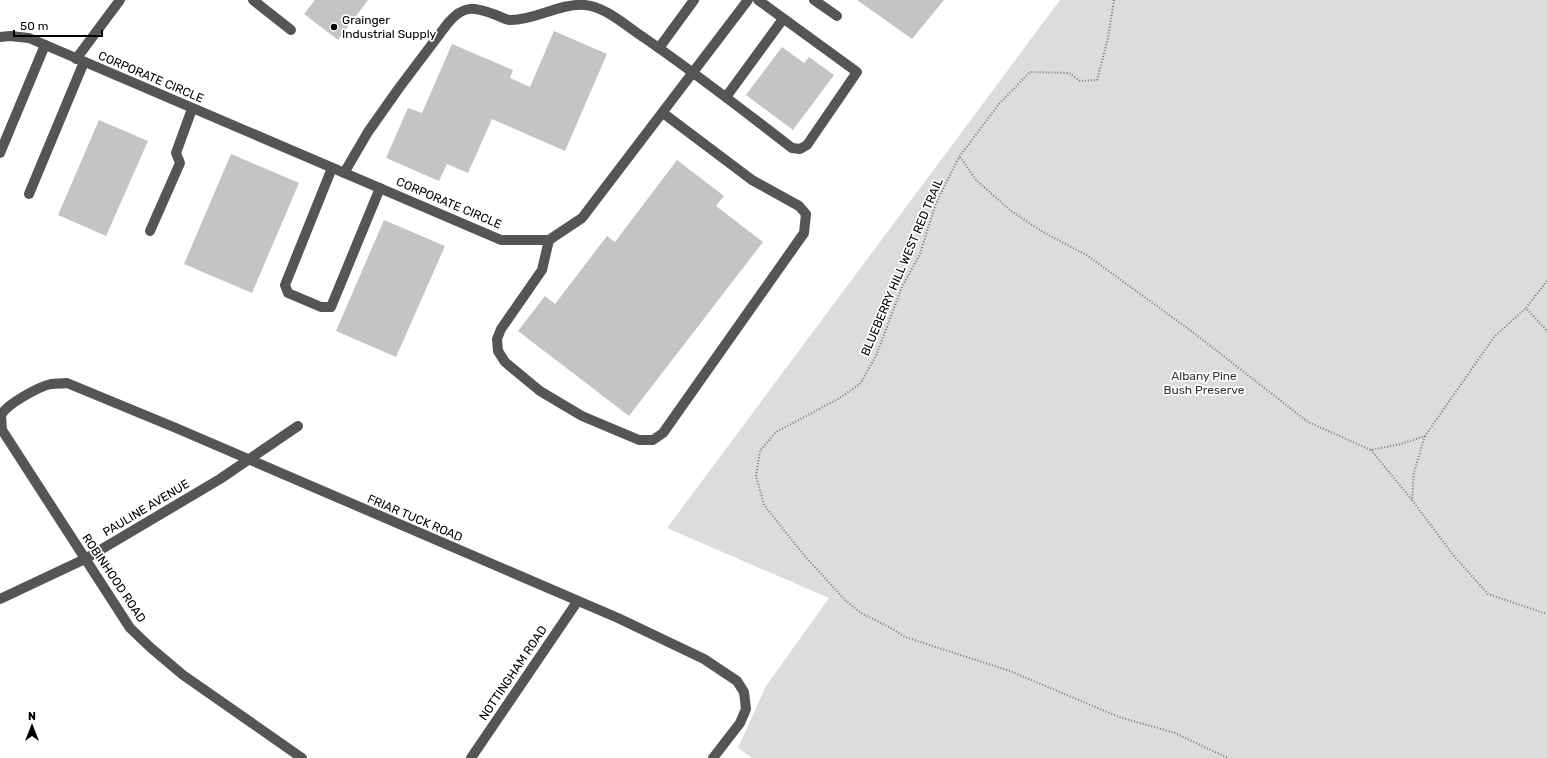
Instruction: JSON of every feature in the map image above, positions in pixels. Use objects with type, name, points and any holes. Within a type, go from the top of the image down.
[{"type":"street","name":"CORPORATE CIRCLE","points":[[80,60],[120,0]]},
{"type":"street","points":[[253,0],[291,30]]},
{"type":"street","points":[[659,48],[694,0]]},
{"type":"street","points":[[663,113],[752,180],[799,206],[806,214],[806,224],[804,233],[782,266],[663,433],[653,440],[639,440],[582,416],[540,391],[505,362],[498,351],[497,339],[501,329],[542,270],[549,240],[582,218],[748,0]]},
{"type":"street","points":[[344,173],[368,132],[455,14],[464,10],[479,8],[509,20],[524,18],[579,3],[605,11],[694,72],[792,148],[800,149],[807,145],[857,72],[758,0]]},
{"type":"street","points":[[814,0],[837,16]]},
{"type":"street","points":[[726,97],[784,19]]},
{"type":"street","name":"CORPORATE CIRCLE","points":[[0,37],[10,36],[29,38],[501,240],[549,240]]},
{"type":"street","points":[[0,153],[45,45]]},
{"type":"street","points":[[29,194],[80,60]]},
{"type":"street","points":[[150,231],[180,163],[176,153],[192,109]]},
{"type":"street","points":[[332,168],[284,285],[288,293],[321,307],[332,307],[380,188]]},
{"type":"street","name":"FRIAR TUCK ROAD","points":[[1,422],[1,415],[3,411],[32,392],[50,384],[67,383],[577,602],[618,618],[704,659],[737,681],[744,692],[746,709],[740,723],[713,758]]},
{"type":"street","name":"ROBINHOOD ROAD","points":[[1,422],[2,430],[130,628],[183,675],[302,758]]},
{"type":"street","name":"PAULINE AVENUE","points":[[0,599],[85,559],[220,479],[298,426]]},
{"type":"street","name":"NOTTINGHAM ROAD","points":[[471,758],[577,602]]},
{"type":"path","name":"BLUEBERRY HILL WEST RED TRAIL","points":[[1114,0],[1108,38],[1097,80],[1080,81],[1069,73],[1030,72],[999,104],[959,157],[936,203],[920,254],[902,287],[876,356],[860,384],[838,399],[776,432],[760,451],[756,476],[764,505],[819,572],[845,600],[861,613],[905,637],[1010,671],[1119,717],[1174,733],[1228,758]]},
{"type":"path","points":[[959,157],[976,180],[1011,211],[1043,232],[1088,256],[1194,333],[1308,422],[1371,450],[1412,500],[1454,556],[1488,594],[1547,614]]},
{"type":"path","points":[[1412,500],[1414,472],[1425,436],[1494,337],[1526,308],[1547,281]]},
{"type":"path","points":[[1526,308],[1547,331]]},
{"type":"path","points":[[1371,450],[1401,444],[1425,436]]},
{"type":"green space","name":"Albany Pine Bush Preserve","points":[[1060,0],[1547,0],[1547,758],[752,758],[738,748],[766,686],[829,598],[667,528]]},
{"type":"building","name":"Grainger Industrial Supply","points":[[315,0],[368,0],[338,40],[304,14]]},
{"type":"building","points":[[857,0],[944,0],[912,39]]},
{"type":"building","points":[[554,31],[607,54],[565,151],[492,119],[468,173],[447,164],[439,181],[386,158],[408,108],[422,113],[452,44],[513,70],[510,78],[530,87]]},
{"type":"building","points":[[782,47],[804,63],[809,57],[834,75],[793,130],[746,95]]},
{"type":"building","points":[[99,120],[148,141],[106,236],[58,215]]},
{"type":"building","points":[[231,154],[299,183],[252,293],[184,264]]},
{"type":"building","points":[[677,160],[724,196],[716,206],[763,242],[629,416],[518,331],[545,296],[555,304],[607,236],[615,242]]},
{"type":"building","points":[[384,220],[445,246],[396,357],[336,331]]},
{"type":"place","name":"Grainger Industrial Supply","points":[[334,27]]}]
